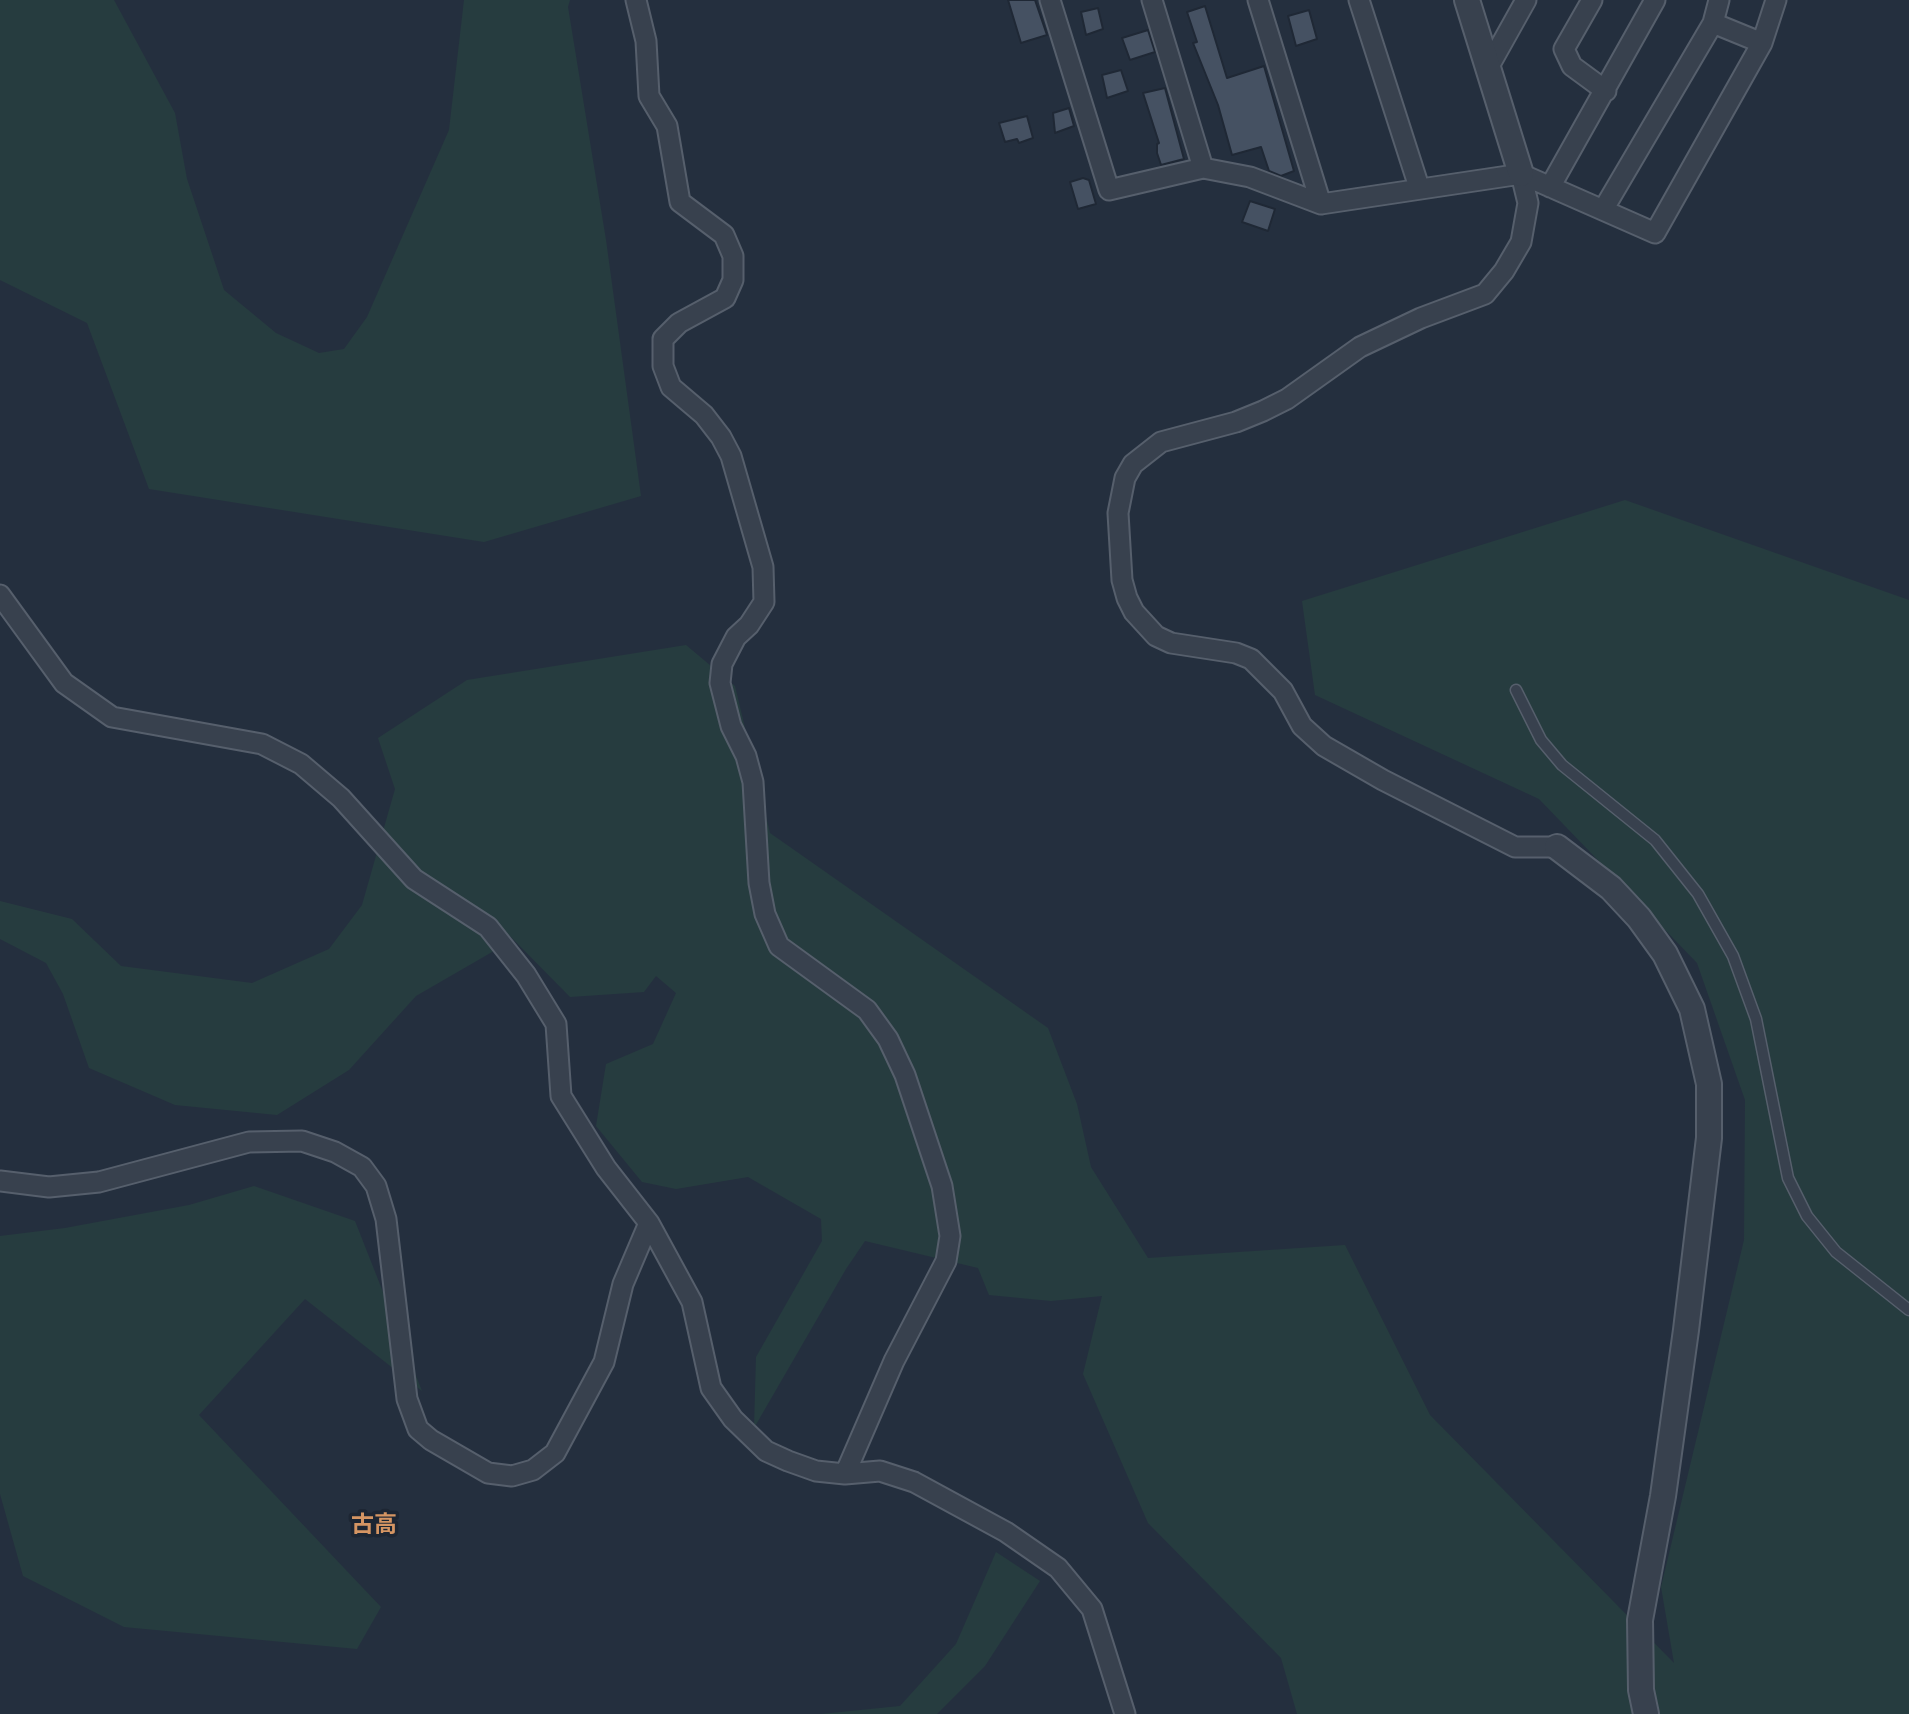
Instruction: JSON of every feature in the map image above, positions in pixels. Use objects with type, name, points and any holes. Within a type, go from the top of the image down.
[{"type":"street","points":[[636,0],[646,41],[649,96],[667,126],[680,202],[723,235],[733,256],[733,279],[724,298],[679,323],[663,339],[663,366],[671,387],[704,415],[731,456],[763,566],[764,603],[749,625],[736,637],[722,664],[720,682],[732,726],[746,756],[753,782],[759,883],[765,914],[779,946],[867,1010],[888,1040],[905,1075],[942,1186],[950,1236],[946,1261],[894,1362],[845,1474]]},
{"type":"street","points":[[1050,0],[1110,190],[1203,168],[1250,177],[1321,204],[1419,187],[1521,174],[1655,233],[1762,43],[1776,0]]},
{"type":"street","points":[[1152,0],[1203,168]]},
{"type":"street","points":[[1258,0],[1321,204]]},
{"type":"street","points":[[1359,0],[1419,187]]},
{"type":"street","points":[[1466,0],[1528,203],[1521,242],[1504,271],[1485,294],[1369,342],[1287,399],[1263,411],[1154,447],[1133,464],[1125,478],[1118,513],[1122,580],[1134,612],[1156,636],[1171,643],[1236,653],[1251,659],[1283,691],[1302,726],[1324,746],[1383,780],[1515,847],[1557,847],[1611,888],[1639,918],[1665,954],[1692,1009],[1709,1084],[1709,1138],[1663,1496],[1640,1620],[1641,1690],[1646,1714]]},
{"type":"street","points":[[1488,68],[1526,0]]},
{"type":"street","points":[[1592,0],[1563,49],[1572,66],[1606,90]]},
{"type":"street","points":[[1550,187],[1656,0]]},
{"type":"street","points":[[1603,210],[1713,23],[1719,0]]},
{"type":"street","points":[[1713,23],[1762,43]]},
{"type":"street","points":[[0,595],[64,683],[112,717],[262,744],[301,764],[341,798],[414,879],[488,928],[526,975],[556,1024],[561,1096],[606,1168],[649,1223],[692,1302],[711,1388],[733,1419],[766,1451],[816,1471],[845,1474],[880,1471],[914,1482],[1006,1532],[1058,1568],[1092,1609],[1125,1714]]},
{"type":"street","points":[[0,1181],[49,1187],[99,1182],[249,1142],[302,1141],[335,1152],[362,1167],[376,1186],[386,1219],[407,1399],[418,1429],[431,1440],[488,1473],[512,1476],[533,1470],[555,1453],[604,1362],[623,1284],[649,1223]]},
{"type":"lane","points":[[1516,690],[1541,740],[1562,765],[1655,840],[1698,894],[1733,956],[1756,1019],[1788,1178],[1807,1216],[1836,1252],[1909,1310]]},
{"type":"green space","points":[[0,0],[114,0],[175,113],[187,179],[224,290],[276,333],[319,353],[344,349],[367,317],[449,130],[464,0],[570,0],[568,7],[606,240],[641,496],[484,542],[149,489],[87,323],[0,280]]},
{"type":"green space","points":[[1625,500],[1909,600],[1909,1714],[1297,1714],[1281,1658],[1148,1523],[1083,1374],[1102,1296],[1051,1301],[989,1295],[978,1268],[865,1241],[754,1428],[756,1357],[822,1241],[821,1219],[748,1177],[676,1189],[642,1182],[596,1126],[606,1064],[653,1044],[676,993],[656,976],[644,992],[570,997],[506,932],[499,948],[416,996],[349,1070],[277,1115],[175,1105],[89,1068],[63,994],[46,963],[0,939],[0,901],[72,919],[121,966],[252,983],[329,949],[362,905],[395,789],[378,738],[467,680],[686,645],[735,686],[770,833],[1048,1028],[1077,1104],[1091,1167],[1148,1258],[1345,1245],[1430,1415],[1674,1663],[1661,1587],[1744,1240],[1745,1100],[1697,963],[1539,799],[1315,695],[1302,601]]},
{"type":"green space","points":[[254,1186],[355,1221],[422,1391],[305,1299],[199,1415],[381,1607],[357,1649],[124,1627],[23,1576],[0,1494],[0,1236],[65,1228],[189,1205]]},
{"type":"green space","points":[[996,1552],[1040,1581],[985,1666],[937,1714],[821,1714],[900,1706],[956,1644]]},
{"type":"building","points":[[1008,0],[1035,0],[1047,35],[1021,43]]},
{"type":"building","points":[[1205,6],[1227,78],[1264,66],[1294,171],[1281,176],[1269,171],[1261,147],[1232,155],[1218,105],[1193,43],[1197,42],[1187,12]]},
{"type":"building","points":[[1098,8],[1103,29],[1086,35],[1081,12]]},
{"type":"building","points":[[1309,10],[1317,39],[1296,46],[1288,16]]},
{"type":"building","points":[[1148,30],[1155,52],[1130,60],[1122,38]]},
{"type":"building","points":[[1121,70],[1128,91],[1107,98],[1102,75]]},
{"type":"building","points":[[1165,88],[1184,159],[1161,165],[1157,153],[1159,143],[1143,93]]},
{"type":"building","points":[[1069,108],[1074,126],[1055,133],[1053,113]]},
{"type":"building","points":[[1027,116],[1033,138],[1019,143],[1017,139],[1005,142],[999,123]]},
{"type":"building","points":[[1083,178],[1089,180],[1096,204],[1078,209],[1070,182]]},
{"type":"building","points":[[1250,201],[1275,209],[1268,231],[1242,222]]},
{"type":"district","name":"古高","points":[[374,1526]]}]
